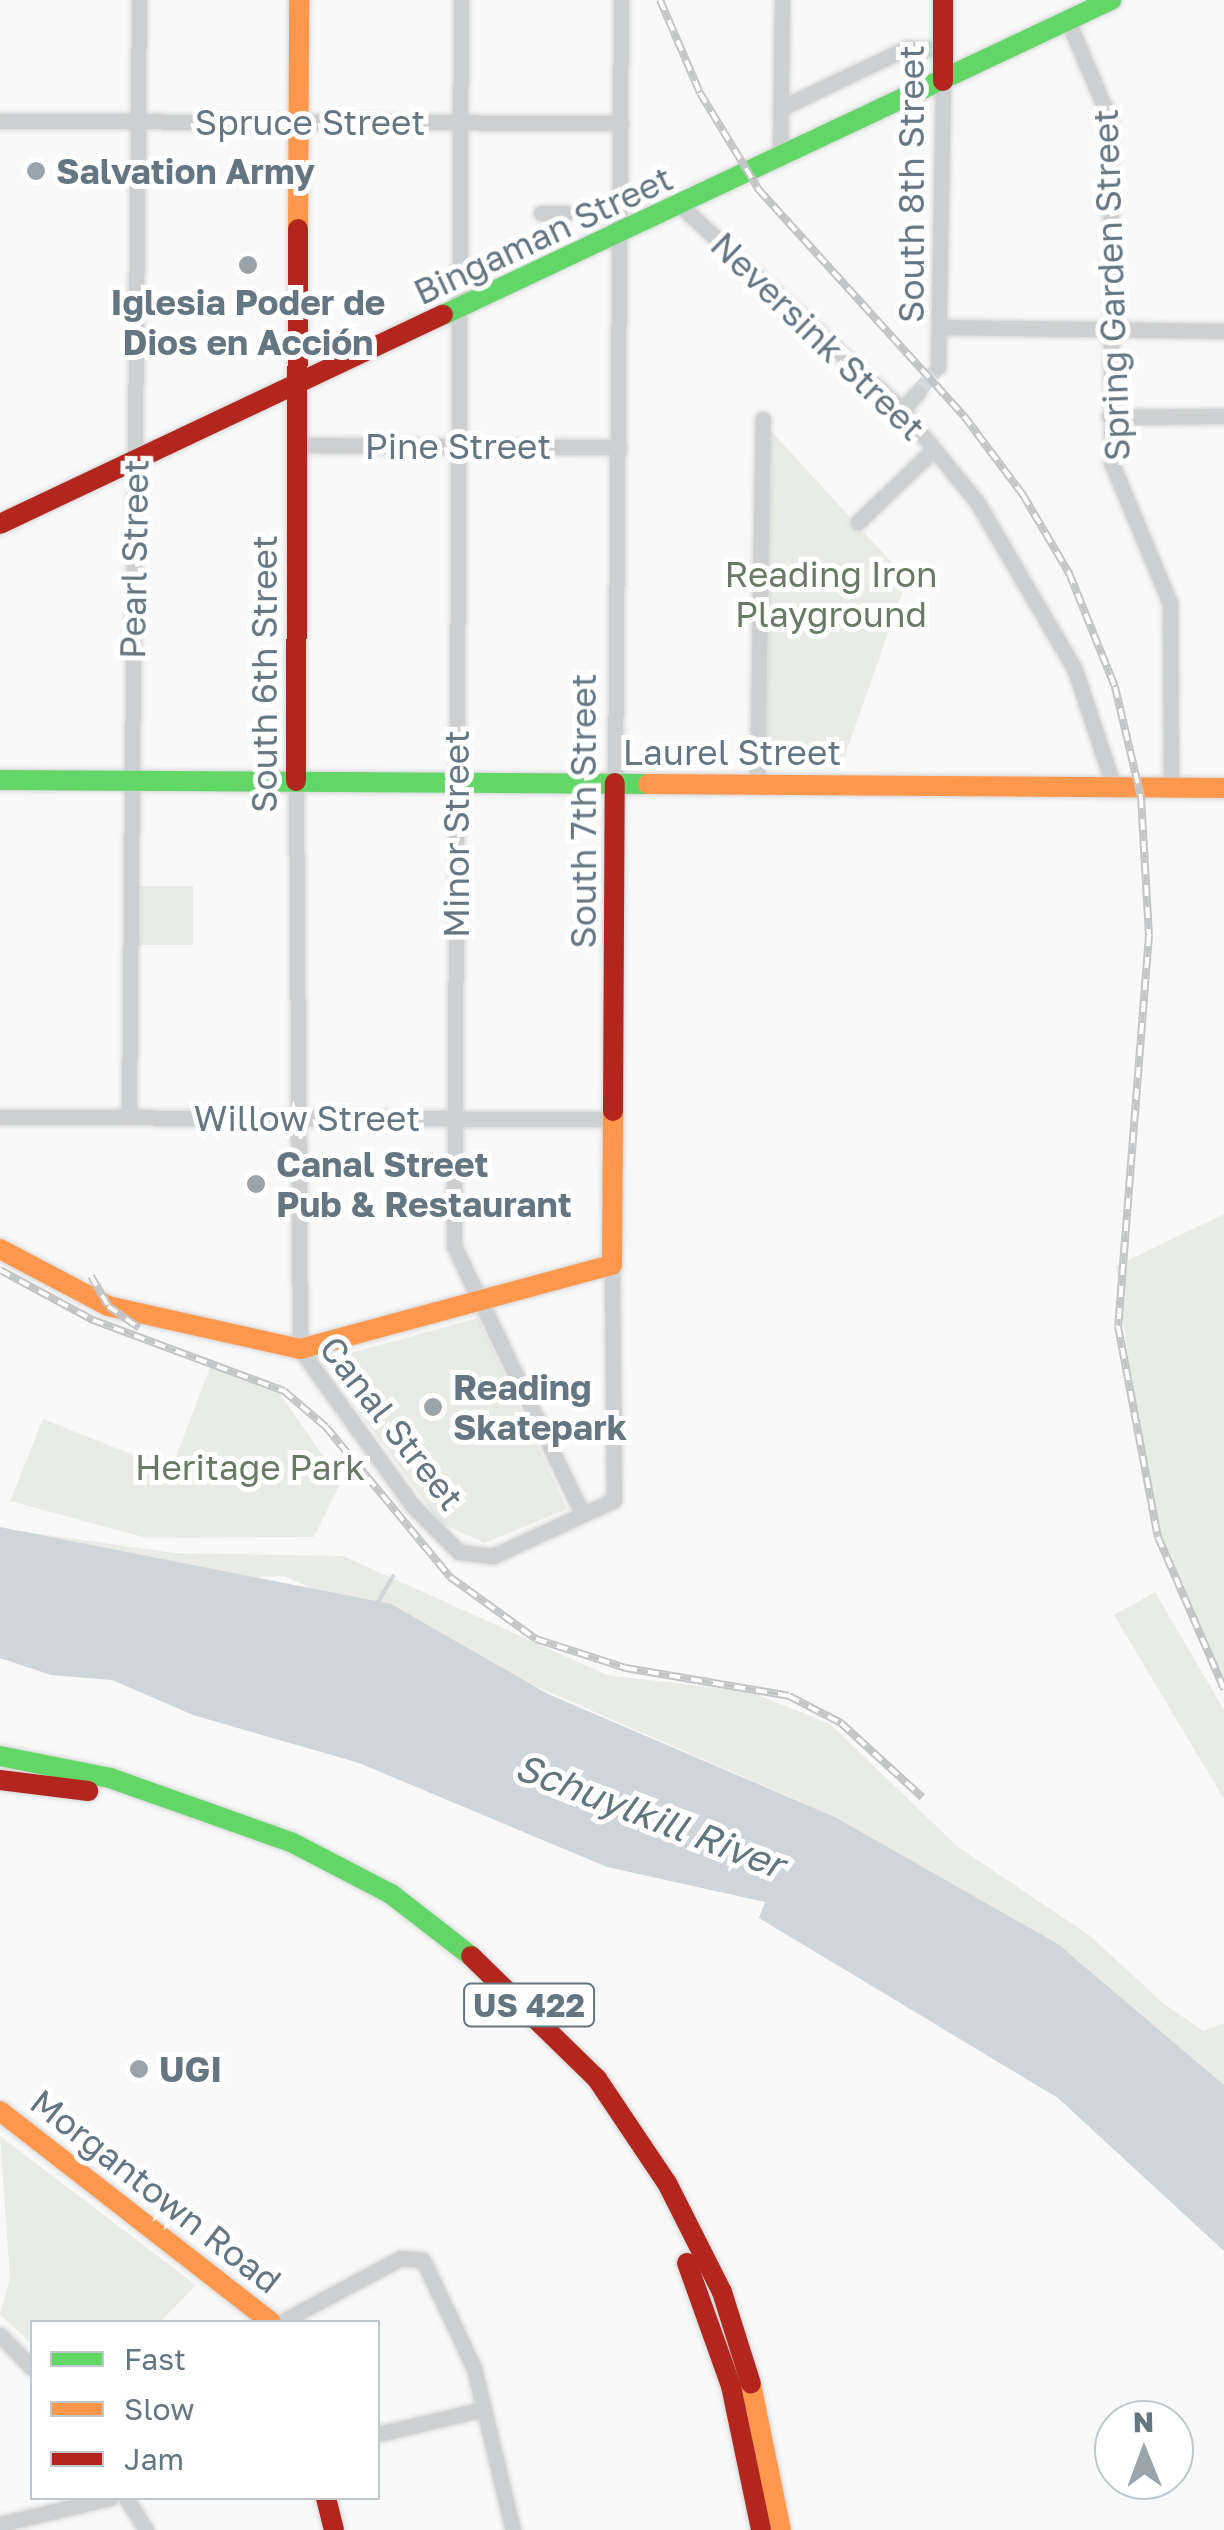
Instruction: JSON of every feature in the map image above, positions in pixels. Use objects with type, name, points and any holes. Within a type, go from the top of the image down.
[{"type":"main road","name":"South 6th Street","points":[[296,781],[299,0]]},
{"type":"main road","name":"South 8th Street","points":[[942,0],[942,81]]},
{"type":"main road","name":"Bingaman Street","points":[[0,524],[298,387],[1110,0]]},
{"type":"main road","name":"Laurel Street","points":[[0,780],[1224,788]]},
{"type":"main road","name":"South 7th Street","points":[[612,1265],[616,784]]},
{"type":"main road","name":"Canal Street","points":[[0,1248],[108,1306],[300,1348]]},
{"type":"main road","points":[[300,1348],[481,1303],[612,1265]]},
{"type":"main road","name":"US 422","points":[[0,1756],[129,1784],[291,1842],[404,1903],[518,1994],[598,2079],[667,2184],[722,2292],[761,2415],[781,2530]]},
{"type":"main road","name":"US 422","points":[[0,1780],[129,1800],[273,1850],[380,1908],[510,2009],[580,2086],[666,2216],[731,2386],[761,2530]]},
{"type":"main road","name":"Morgantown Road","points":[[0,2111],[268,2320]]},
{"type":"main road","points":[[326,2500],[334,2530]]},
{"type":"street","name":"Pearl Street","points":[[128,1117],[139,0]]},
{"type":"street","name":"Minor Street","points":[[461,0],[454,1246],[583,1515]]},
{"type":"street","name":"South 7th Street","points":[[616,784],[622,0]]},
{"type":"street","points":[[780,159],[782,0]]},
{"type":"street","name":"Spring Garden Street","points":[[1068,20],[1110,120],[1108,330],[1112,464],[1174,627],[1171,788]]},
{"type":"street","points":[[781,108],[907,48],[942,49]]},
{"type":"street","name":"South 8th Street","points":[[938,366],[944,328],[942,81]]},
{"type":"street","name":"Spruce Street","points":[[0,121],[620,123]]},
{"type":"street","name":"Neversink Street","points":[[681,206],[902,410],[986,516],[1075,670],[1114,787]]},
{"type":"street","points":[[541,212],[566,213]]},
{"type":"street","points":[[944,328],[1224,331]]},
{"type":"street","points":[[902,410],[918,392]]},
{"type":"street","points":[[1109,416],[1224,416]]},
{"type":"street","points":[[757,785],[763,419]]},
{"type":"street","name":"Pine Street","points":[[297,446],[619,447]]},
{"type":"street","points":[[858,522],[934,448]]},
{"type":"street","name":"South 6th Street","points":[[296,781],[295,1118],[300,1348]]},
{"type":"street","name":"Willow Street","points":[[0,1117],[613,1120]]},
{"type":"street","name":"South 7th Street","points":[[612,1265],[614,1500]]},
{"type":"street","name":"Canal Street","points":[[300,1348],[413,1506],[459,1552],[493,1556],[614,1500]]},
{"type":"street","points":[[285,2320],[411,2256],[426,2264],[452,2312],[484,2409],[513,2530]]},
{"type":"street","points":[[0,2336],[30,2366]]},
{"type":"street","points":[[380,2434],[484,2409]]},
{"type":"street","points":[[0,2524],[102,2500]]},
{"type":"street","points":[[127,2500],[146,2530]]},
{"type":"green space","name":"Reading Iron Playground","points":[[770,430],[907,579],[843,761],[762,761]]},
{"type":"green space","points":[[138,886],[193,886],[193,945],[139,945]]},
{"type":"green space","points":[[1224,1214],[1224,1689],[1178,1594],[1145,1488],[1116,1266]]},
{"type":"green space","points":[[478,1318],[567,1509],[485,1543],[440,1523],[335,1378],[347,1354]]},
{"type":"green space","name":"Heritage Park","points":[[220,1365],[281,1395],[341,1482],[314,1537],[147,1538],[10,1501],[43,1419],[171,1470],[210,1368]]},
{"type":"green space","points":[[5,1529],[174,1553],[343,1556],[607,1675],[750,1692],[830,1724],[958,1847],[1089,1935],[1163,2003],[1203,2031],[1224,2023],[1224,2085],[1058,1944],[835,1817],[284,1576],[239,1578]]},
{"type":"green space","points":[[1155,1592],[1224,1710],[1224,1799],[1114,1615]]},
{"type":"green space","points":[[0,2136],[196,2285],[162,2320],[30,2320],[30,2342],[0,2314],[10,2278]]},
{"type":"water","name":"Schuylkill River","points":[[0,1527],[391,1604],[548,1694],[835,1817],[1058,1944],[1224,2085],[1224,2251],[1058,2098],[759,1918],[765,1902],[607,1867],[359,1763],[193,1715],[112,1680],[51,1675],[0,1658]]},
{"type":"waterway","points":[[378,1602],[393,1576]]},
{"type":"tunnel","points":[[918,392],[938,367]]},
{"type":"railway","points":[[660,0],[700,93],[759,190],[964,416],[1023,495],[1069,573],[1115,687],[1141,797],[1149,935],[1118,1326],[1158,1537],[1224,1689]]},
{"type":"railway","points":[[0,1270],[93,1320],[284,1391],[326,1427],[450,1577],[536,1639],[626,1668],[789,1696],[841,1723],[922,1797]]},
{"type":"railway","points":[[91,1276],[108,1306],[139,1328]]},
{"type":"traffic: fast","points":[[443,315],[1111,0]]},
{"type":"traffic: fast","points":[[0,780],[648,784]]},
{"type":"traffic: fast","points":[[0,1756],[110,1778],[291,1842],[391,1894],[471,1956]]},
{"type":"traffic: slow","points":[[298,229],[299,0]]},
{"type":"traffic: slow","points":[[648,784],[1224,788]]},
{"type":"traffic: slow","points":[[0,1249],[108,1306],[300,1349],[612,1265],[613,1111]]},
{"type":"traffic: slow","points":[[0,2111],[268,2320]]},
{"type":"traffic: slow","points":[[751,2384],[781,2530]]},
{"type":"traffic: jam","points":[[943,0],[943,81]]},
{"type":"traffic: jam","points":[[296,781],[298,229]]},
{"type":"traffic: jam","points":[[0,524],[443,315]]},
{"type":"traffic: jam","points":[[613,1111],[615,783]]},
{"type":"traffic: jam","points":[[0,1780],[88,1791]]},
{"type":"traffic: jam","points":[[471,1956],[597,2079],[667,2183],[722,2292],[751,2384]]},
{"type":"traffic: jam","points":[[687,2263],[731,2386],[761,2530]]},
{"type":"traffic: jam","points":[[326,2500],[334,2530]]},
{"type":"place","name":"Salvation Army","points":[[36,171]]},
{"type":"place","name":"Iglesia Poder de Dios en Acción","points":[[248,265]]},
{"type":"place","name":"Canal Street Pub & Restaurant","points":[[256,1184]]},
{"type":"place","name":"Reading Skatepark","points":[[433,1407]]},
{"type":"place","name":"UGI","points":[[139,2069]]}]
